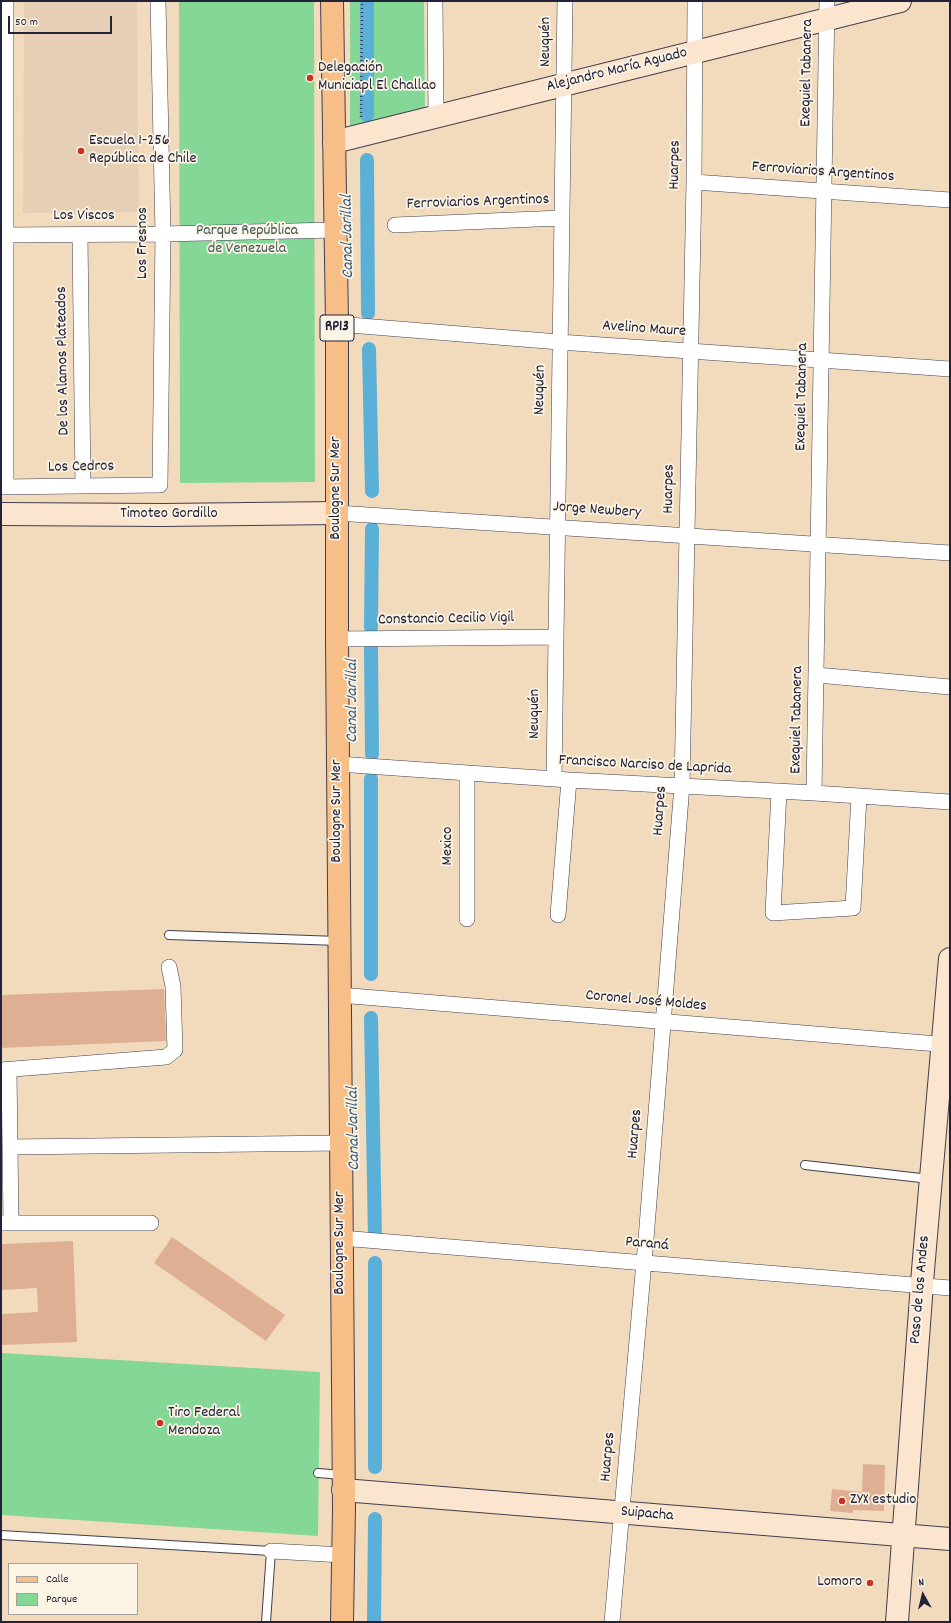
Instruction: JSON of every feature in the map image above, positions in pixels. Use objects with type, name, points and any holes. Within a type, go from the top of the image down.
[{"type":"main road","name":"Boulogne Sur Mer","points":[[332,1],[337,324],[337,639],[343,1482],[342,1622]]},
{"type":"street","points":[[4,487],[6,1]]},
{"type":"street","name":"Los Fresnos","points":[[158,1],[162,234],[160,485]]},
{"type":"street","points":[[435,1],[436,117]]},
{"type":"street","name":"Neuquén","points":[[554,779],[556,527],[565,1]]},
{"type":"street","name":"Huarpes","points":[[612,1622],[664,1021],[682,785],[694,182],[695,1]]},
{"type":"street","name":"Alejandro María Aguado","points":[[334,142],[695,51],[827,10],[900,1]]},
{"type":"street","name":"Exequiel Tabanera","points":[[814,793],[827,10]]},
{"type":"street","name":"Ferroviarios Argentinos","points":[[694,182],[950,200]]},
{"type":"street","name":"Ferroviarios Argentinos","points":[[395,224],[562,218]]},
{"type":"street","name":"Los Viscos","points":[[4,235],[162,234],[335,230]]},
{"type":"street","name":"De los Alamos Plateados","points":[[80,235],[84,486]]},
{"type":"street","name":"Avelino Maure","points":[[337,324],[559,342],[950,369]]},
{"type":"street","name":"Los Cedros","points":[[4,487],[160,485]]},
{"type":"street","name":"Timoteo Gordillo","points":[[1,514],[162,515],[337,513]]},
{"type":"street","name":"Jorge Newbery","points":[[337,513],[950,553]]},
{"type":"street","name":"Constancio Cecilio Vigil","points":[[337,639],[555,637]]},
{"type":"street","points":[[817,675],[950,687]]},
{"type":"street","name":"Francisco Narciso de Laprida","points":[[338,764],[569,780],[682,785],[950,802]]},
{"type":"street","name":"Mexico","points":[[467,773],[467,919]]},
{"type":"street","points":[[558,915],[569,780]]},
{"type":"street","points":[[779,791],[773,913],[853,908],[859,796]]},
{"type":"street","name":"Paso de los Andes","points":[[897,1622],[902,1536],[930,1179],[946,1044],[950,959]]},
{"type":"street","points":[[150,1223],[6,1223],[10,1147],[5,1070],[166,1057],[175,1050],[173,986],[169,967]]},
{"type":"street","name":"Coronel José Moldes","points":[[340,995],[946,1044]]},
{"type":"street","points":[[10,1147],[341,1143]]},
{"type":"street","name":"Paraná","points":[[341,1238],[950,1288]]},
{"type":"street","name":"Suipacha","points":[[343,1482],[622,1513],[950,1539]]},
{"type":"street","points":[[271,1551],[343,1555]]},
{"type":"lane","points":[[169,935],[339,941]]},
{"type":"lane","points":[[805,1165],[930,1179]]},
{"type":"lane","points":[[318,1473],[343,1482]]},
{"type":"lane","points":[[1,1534],[271,1551],[266,1622]]},
{"type":"path","points":[[361,120],[362,1]]},
{"type":"shaded area","name":"Escuela 1-256 República de Chile","points":[[24,1],[137,1],[139,212],[23,213]]},
{"type":"green space","name":"Parque República de Venezuela","points":[[179,1],[314,1],[315,482],[180,483]]},
{"type":"green space","points":[[350,1],[424,1],[425,112],[350,128]]},
{"type":"green space","name":"Tiro Federal Mendoza","points":[[1,1353],[320,1372],[318,1536],[1,1515]]},
{"type":"building","points":[[164,989],[166,1041],[1,1048],[1,995]]},
{"type":"building","points":[[172,1237],[285,1315],[266,1341],[154,1263]]},
{"type":"building","points":[[73,1241],[77,1342],[1,1345],[1,1314],[38,1312],[37,1288],[1,1290],[1,1244]]},
{"type":"building","points":[[863,1464],[885,1465],[884,1511],[853,1510],[853,1513],[830,1511],[832,1489],[862,1492]]},
{"type":"waterway","name":"Canal Jarillal","points":[[367,1],[367,115]]},
{"type":"waterway","name":"Canal Jarillal","points":[[367,160],[368,313]]},
{"type":"waterway","name":"Canal Jarillal","points":[[369,349],[372,491]]},
{"type":"waterway","name":"Canal Jarillal","points":[[371,627],[372,529]]},
{"type":"waterway","name":"Canal Jarillal","points":[[371,648],[372,754]]},
{"type":"waterway","name":"Canal Jarillal","points":[[371,779],[371,974]]},
{"type":"waterway","name":"Canal Jarillal","points":[[371,1018],[375,1239]]},
{"type":"waterway","name":"Canal Jarillal","points":[[375,1263],[375,1467]]},
{"type":"waterway","name":"Canal Jarillal","points":[[374,1622],[375,1519]]},
{"type":"place","name":"Delegación Municiapl El Challao","points":[[310,78]]},
{"type":"place","name":"Escuela 1-256 República de Chile","points":[[81,151]]},
{"type":"place","name":"Tiro Federal Mendoza","points":[[160,1423]]},
{"type":"place","name":"ZYX estudio","points":[[842,1501]]},
{"type":"place","name":"Lomoro","points":[[870,1583]]}]
